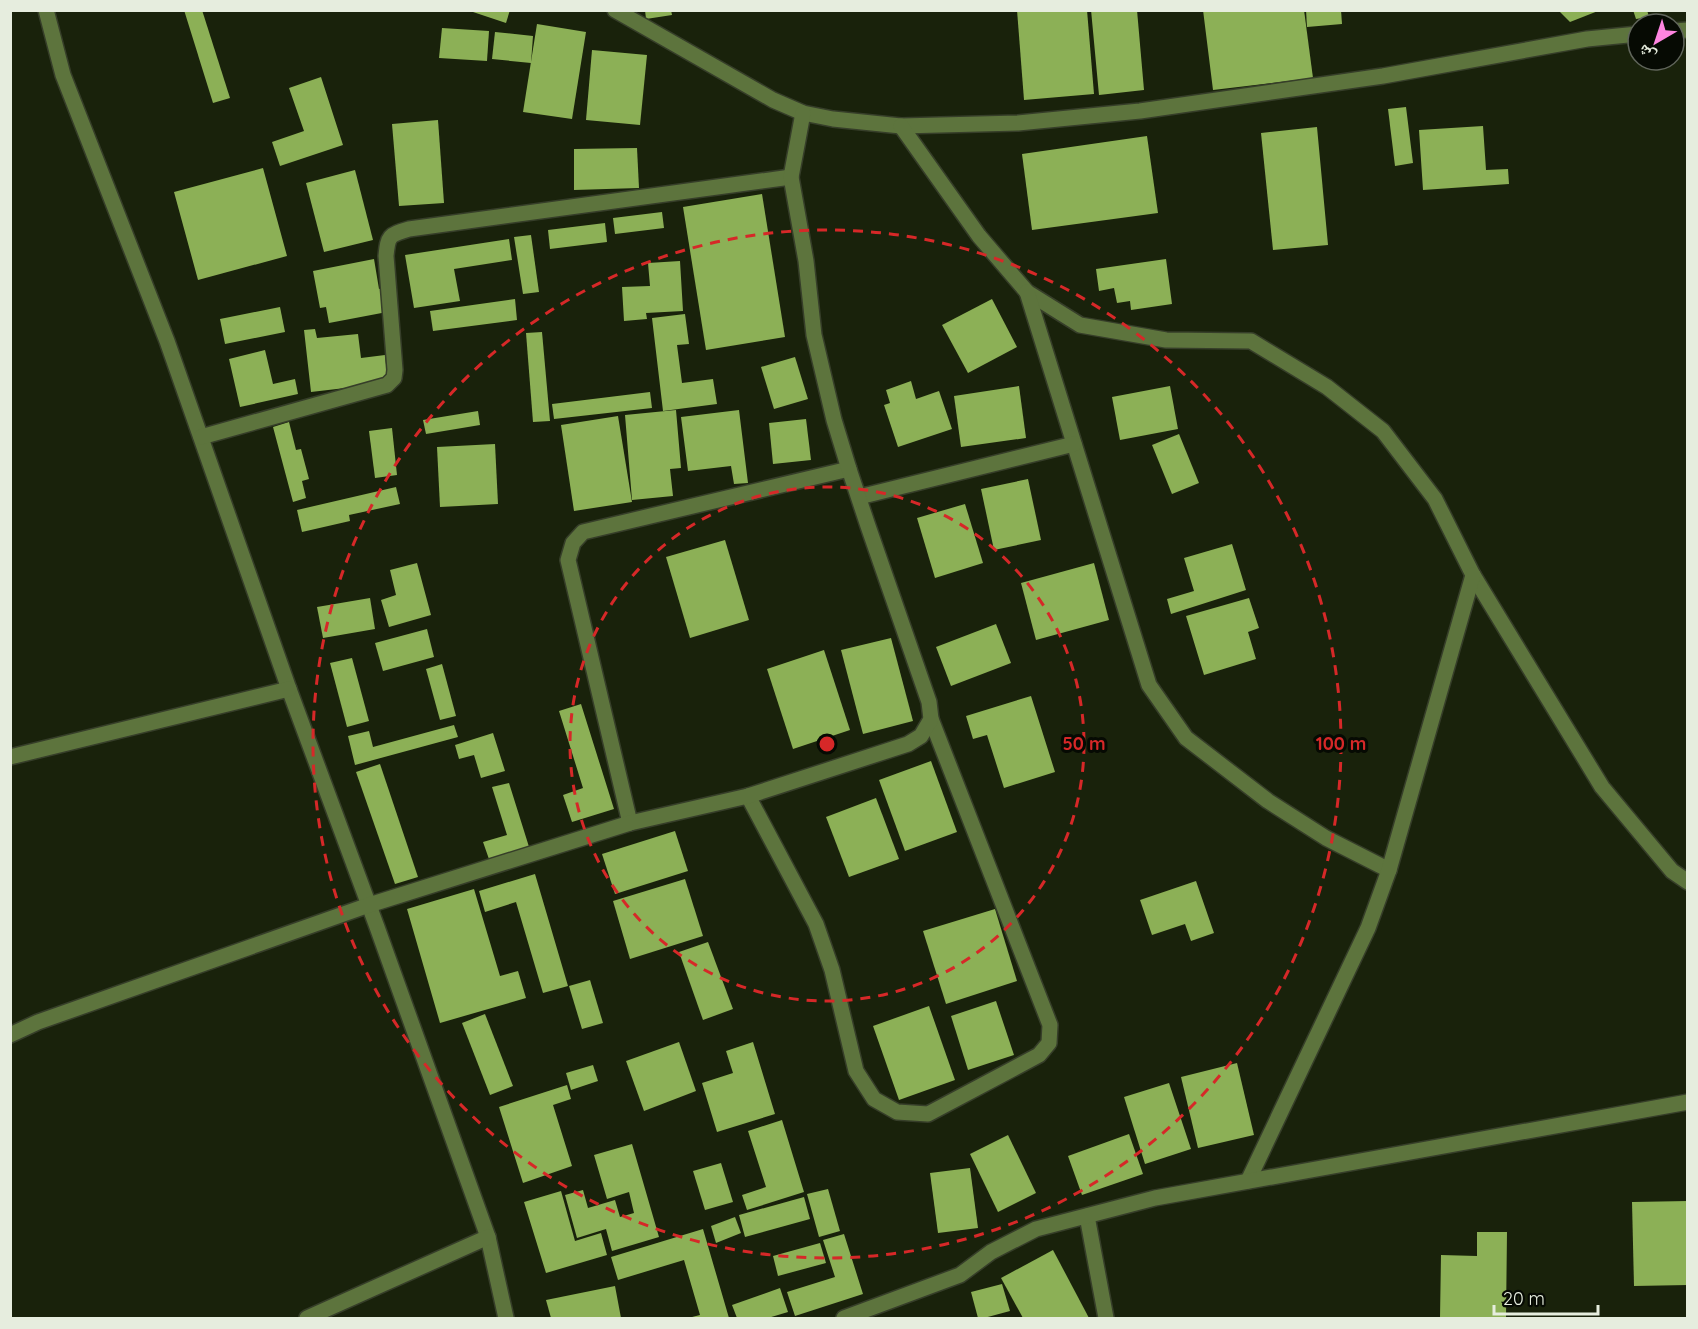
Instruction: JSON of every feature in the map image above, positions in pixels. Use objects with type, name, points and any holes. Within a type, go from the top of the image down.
[{"type":"street","points":[[46,10],[63,75],[167,341],[289,689],[488,1237],[506,1318]]},
{"type":"street","points":[[615,10],[773,100],[803,113],[833,119],[901,126],[1018,123],[1140,111],[1383,76],[1587,39],[1626,35]]},
{"type":"street","points":[[748,796],[816,924],[832,970],[856,1071],[874,1099],[897,1112],[928,1114],[1039,1055],[1049,1044],[1050,1025],[931,719],[929,702],[834,420],[814,335],[806,261],[791,177],[803,113]]},
{"type":"street","points":[[901,126],[979,236],[1027,292],[1080,325],[1166,340],[1251,341],[1327,387],[1383,430],[1435,499],[1473,575],[1602,787],[1672,871],[1688,882]]},
{"type":"street","points":[[201,437],[387,386],[394,378],[395,370],[386,256],[387,241],[393,234],[409,229],[791,177]]},
{"type":"street","points":[[1027,292],[1149,685],[1186,738],[1278,807],[1326,838],[1389,870]]},
{"type":"street","points":[[859,497],[1074,444]]},
{"type":"street","points":[[630,823],[568,560],[573,543],[583,532],[849,469]]},
{"type":"street","points":[[1248,1181],[1368,928],[1389,870],[1473,575]]},
{"type":"street","points":[[10,757],[289,689]]},
{"type":"street","points":[[10,1035],[38,1022],[369,905],[630,823],[748,796],[908,744],[921,736],[931,719]]},
{"type":"street","points":[[844,1318],[960,1275],[991,1252],[1036,1229],[1155,1198],[1688,1102]]},
{"type":"street","points":[[1087,1216],[1106,1318]]},
{"type":"street","points":[[307,1318],[488,1237]]},
{"type":"building","points":[[184,10],[202,10],[230,98],[213,103]]},
{"type":"building","points":[[467,10],[510,10],[506,23]]},
{"type":"building","points":[[645,10],[671,10],[672,15],[646,19]]},
{"type":"building","points":[[1017,10],[1087,10],[1094,94],[1024,100]]},
{"type":"building","points":[[1091,10],[1137,10],[1144,90],[1099,95]]},
{"type":"building","points":[[1203,10],[1304,10],[1313,78],[1213,90]]},
{"type":"building","points":[[1306,10],[1341,10],[1342,24],[1307,27]]},
{"type":"building","points":[[1558,10],[1598,10],[1598,11],[1570,22]]},
{"type":"building","points":[[1633,10],[1647,10],[1648,12],[1634,12]]},
{"type":"building","points":[[537,24],[586,32],[572,119],[523,112]]},
{"type":"building","points":[[442,28],[489,31],[487,61],[439,58]]},
{"type":"building","points":[[495,32],[533,36],[531,63],[492,59]]},
{"type":"building","points":[[592,50],[647,55],[640,125],[586,120]]},
{"type":"building","points":[[321,77],[343,145],[280,166],[272,142],[304,131],[289,88]]},
{"type":"building","points":[[1406,107],[1413,163],[1395,166],[1388,109]]},
{"type":"building","points":[[438,120],[444,203],[399,206],[392,124]]},
{"type":"building","points":[[1483,126],[1486,170],[1508,169],[1509,184],[1423,190],[1419,130]]},
{"type":"building","points":[[1317,127],[1328,245],[1273,250],[1261,133]]},
{"type":"building","points":[[1147,136],[1158,213],[1032,230],[1022,154]]},
{"type":"building","points":[[637,148],[639,188],[574,190],[574,149]]},
{"type":"building","points":[[263,168],[287,256],[198,280],[174,192]]},
{"type":"building","points":[[355,170],[373,240],[324,252],[306,183]]},
{"type":"building","points":[[762,194],[785,337],[706,350],[683,207]]},
{"type":"building","points":[[662,212],[664,228],[615,234],[613,218]]},
{"type":"building","points":[[605,223],[607,242],[550,249],[548,230]]},
{"type":"building","points":[[531,235],[539,292],[523,294],[514,237]]},
{"type":"building","points":[[509,239],[512,260],[454,269],[460,301],[414,308],[405,255]]},
{"type":"building","points":[[374,259],[379,289],[382,288],[387,312],[329,323],[326,307],[320,308],[313,271]]},
{"type":"building","points":[[1166,259],[1172,304],[1131,310],[1130,301],[1117,303],[1114,288],[1099,291],[1096,269]]},
{"type":"building","points":[[680,261],[683,311],[646,313],[647,319],[624,321],[622,287],[650,286],[648,263]]},
{"type":"building","points":[[515,299],[517,320],[433,331],[430,311]]},
{"type":"building","points":[[992,299],[1017,347],[968,373],[942,325]]},
{"type":"building","points":[[280,307],[285,332],[225,344],[220,319]]},
{"type":"building","points":[[685,314],[689,344],[677,345],[682,383],[713,379],[717,404],[663,411],[652,318]]},
{"type":"building","points":[[315,329],[317,338],[358,334],[361,358],[385,355],[388,383],[311,392],[304,330]]},
{"type":"building","points":[[542,332],[550,421],[533,422],[526,333]]},
{"type":"building","points":[[265,350],[273,384],[295,379],[298,394],[240,407],[229,359]]},
{"type":"building","points":[[795,357],[808,399],[774,409],[761,367]]},
{"type":"building","points":[[911,381],[916,399],[939,391],[952,429],[898,447],[884,405],[890,403],[886,390]]},
{"type":"building","points":[[1019,386],[1026,438],[961,447],[954,396]]},
{"type":"building","points":[[1170,386],[1178,429],[1120,440],[1112,397]]},
{"type":"building","points":[[650,392],[652,408],[554,419],[552,404]]},
{"type":"building","points":[[676,410],[681,468],[670,469],[673,496],[632,500],[625,415]]},
{"type":"building","points":[[739,410],[748,483],[734,484],[731,466],[688,471],[681,417]]},
{"type":"building","points":[[478,411],[480,425],[426,434],[423,420]]},
{"type":"building","points":[[618,416],[632,502],[574,511],[561,425]]},
{"type":"building","points":[[806,419],[811,460],[773,464],[769,423]]},
{"type":"building","points":[[289,422],[296,450],[301,449],[309,479],[302,481],[306,498],[293,502],[273,427]]},
{"type":"building","points":[[392,428],[397,475],[375,478],[369,431]]},
{"type":"building","points":[[1179,434],[1199,483],[1172,494],[1152,445]]},
{"type":"building","points":[[495,444],[498,504],[440,507],[437,447]]},
{"type":"building","points":[[1028,479],[1041,540],[994,550],[981,489]]},
{"type":"building","points":[[396,487],[400,504],[349,515],[350,521],[302,532],[297,510]]},
{"type":"building","points":[[965,504],[983,563],[935,578],[917,518]]},
{"type":"building","points":[[725,540],[749,620],[690,638],[666,557]]},
{"type":"building","points":[[1232,544],[1246,590],[1171,614],[1167,599],[1194,591],[1184,558]]},
{"type":"building","points":[[417,563],[431,615],[389,627],[381,600],[396,595],[390,570]]},
{"type":"building","points":[[1094,563],[1109,620],[1036,640],[1021,583]]},
{"type":"building","points":[[370,598],[375,629],[323,638],[317,607]]},
{"type":"building","points":[[1249,598],[1259,628],[1248,632],[1256,659],[1204,675],[1186,616]]},
{"type":"building","points":[[996,624],[1011,663],[951,686],[936,647]]},
{"type":"building","points":[[427,629],[434,657],[383,671],[375,643]]},
{"type":"building","points":[[891,638],[913,721],[863,734],[841,650]]},
{"type":"building","points":[[824,650],[850,730],[793,749],[767,669]]},
{"type":"building","points":[[352,658],[369,721],[347,727],[330,663]]},
{"type":"building","points":[[442,664],[456,716],[440,720],[426,669]]},
{"type":"building","points":[[1031,696],[1055,772],[1004,788],[987,735],[973,739],[966,716]]},
{"type":"building","points":[[581,704],[614,809],[572,822],[563,795],[583,788],[559,711]]},
{"type":"building","points":[[454,725],[458,737],[355,765],[348,736],[369,731],[373,747]]},
{"type":"building","points":[[493,733],[505,771],[481,778],[474,755],[459,759],[455,745]]},
{"type":"building","points":[[931,761],[957,832],[905,851],[879,780]]},
{"type":"building","points":[[380,764],[418,877],[395,884],[356,772]]},
{"type":"building","points":[[509,783],[530,850],[490,862],[483,842],[507,835],[492,787]]},
{"type":"building","points":[[876,798],[899,859],[849,877],[826,817]]},
{"type":"building","points":[[675,831],[688,871],[615,894],[602,854]]},
{"type":"building","points":[[535,874],[568,986],[543,993],[516,902],[485,912],[479,891]]},
{"type":"building","points":[[685,879],[703,936],[630,959],[613,901]]},
{"type":"building","points":[[1196,881],[1214,933],[1191,941],[1185,924],[1152,935],[1140,900]]},
{"type":"building","points":[[474,889],[500,976],[518,971],[526,998],[440,1023],[407,909]]},
{"type":"building","points":[[995,909],[1017,981],[946,1004],[923,931]]},
{"type":"building","points":[[708,942],[733,1009],[703,1020],[679,952]]},
{"type":"building","points":[[590,980],[603,1023],[582,1029],[569,986]]},
{"type":"building","points":[[996,1001],[1014,1055],[968,1070],[951,1016]]},
{"type":"building","points":[[929,1006],[955,1080],[899,1100],[873,1026]]},
{"type":"building","points":[[485,1014],[513,1086],[490,1095],[462,1023]]},
{"type":"building","points":[[679,1042],[696,1091],[644,1111],[626,1061]]},
{"type":"building","points":[[753,1042],[775,1114],[717,1132],[702,1083],[733,1073],[726,1051]]},
{"type":"building","points":[[1237,1063],[1254,1135],[1198,1148],[1181,1077]]},
{"type":"building","points":[[593,1065],[598,1081],[571,1090],[566,1073]]},
{"type":"building","points":[[1169,1083],[1191,1149],[1145,1164],[1124,1097]]},
{"type":"building","points":[[567,1085],[571,1099],[553,1105],[572,1166],[523,1183],[499,1107]]},
{"type":"building","points":[[782,1120],[804,1192],[747,1210],[742,1195],[766,1187],[748,1131]]},
{"type":"building","points":[[1129,1134],[1143,1174],[1082,1195],[1068,1156]]},
{"type":"building","points":[[1008,1135],[1036,1193],[998,1212],[970,1154]]},
{"type":"building","points":[[632,1144],[659,1237],[612,1251],[606,1229],[577,1238],[565,1195],[583,1190],[588,1208],[615,1200],[620,1217],[634,1213],[629,1192],[607,1199],[594,1155]]},
{"type":"building","points":[[721,1163],[733,1202],[705,1210],[693,1171]]},
{"type":"building","points":[[970,1168],[978,1228],[938,1233],[930,1173]]},
{"type":"building","points":[[828,1189],[840,1231],[819,1237],[807,1194]]},
{"type":"building","points":[[561,1191],[575,1241],[601,1233],[607,1255],[546,1273],[524,1202]]},
{"type":"building","points":[[804,1197],[810,1219],[745,1237],[739,1215]]},
{"type":"building","points":[[1688,1201],[1688,1285],[1634,1286],[1632,1202]]},
{"type":"building","points":[[735,1217],[741,1233],[716,1243],[711,1226]]},
{"type":"building","points":[[703,1229],[729,1318],[688,1318],[700,1315],[684,1260],[618,1280],[611,1257]]},
{"type":"building","points":[[1477,1232],[1507,1232],[1506,1318],[1440,1318],[1441,1255],[1477,1256]]},
{"type":"building","points":[[844,1234],[863,1294],[795,1316],[787,1292],[835,1277],[823,1240]]},
{"type":"building","points":[[820,1243],[826,1263],[778,1276],[773,1256]]},
{"type":"building","points":[[1053,1250],[1089,1318],[1023,1318],[1001,1278]]},
{"type":"building","points":[[1002,1284],[1010,1311],[978,1318],[971,1292]]},
{"type":"building","points":[[615,1286],[621,1318],[551,1318],[546,1300]]},
{"type":"building","points":[[780,1288],[788,1312],[768,1318],[737,1318],[732,1305]]}]
